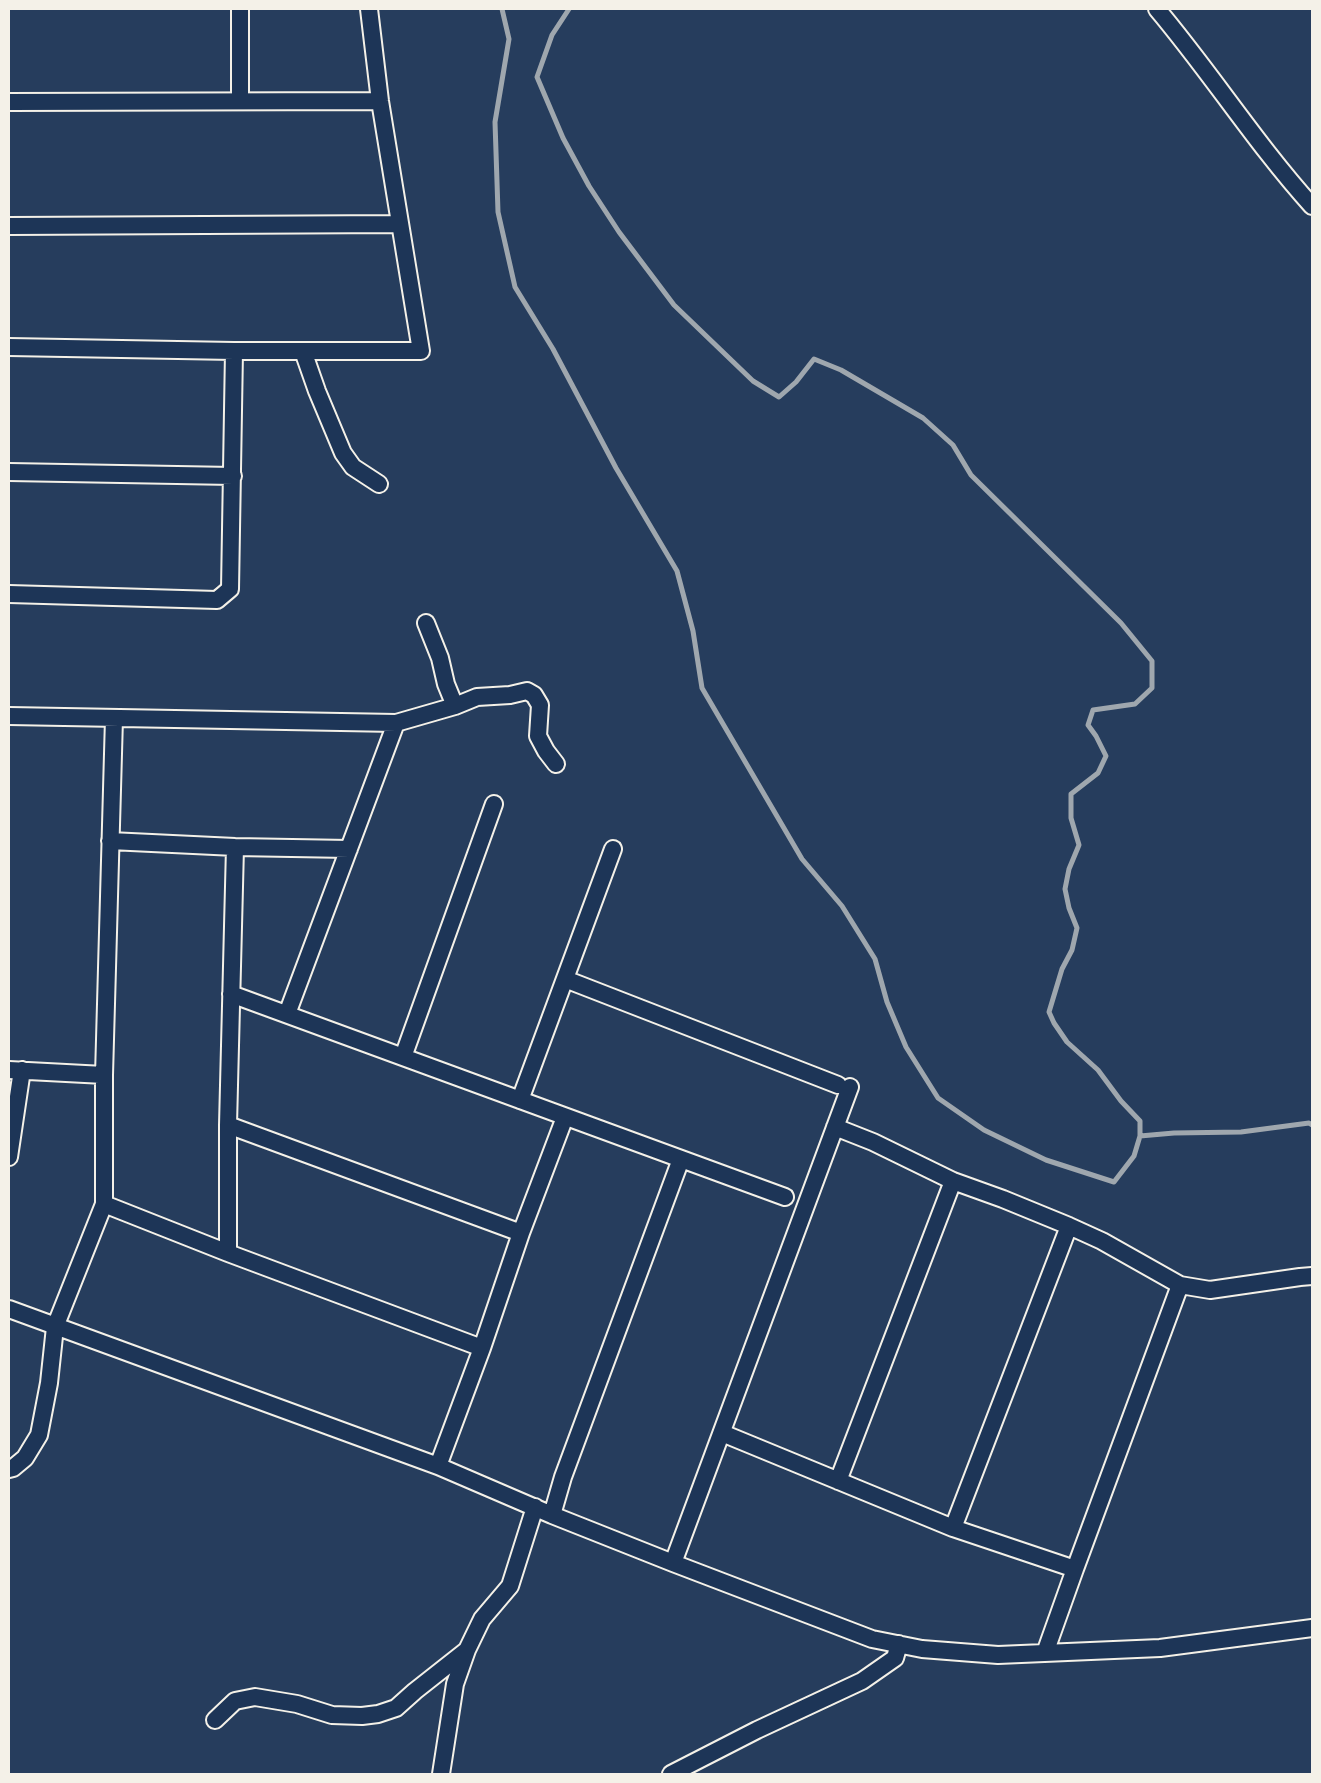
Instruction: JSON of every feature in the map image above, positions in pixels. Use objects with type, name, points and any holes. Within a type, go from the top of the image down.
[{"type":"street","points":[[240,9],[240,101]]},
{"type":"street","points":[[9,347],[234,351],[421,351],[380,101],[369,9]]},
{"type":"street","points":[[1156,9],[1188,46],[1290,182],[1312,206]]},
{"type":"street","points":[[9,102],[380,101]]},
{"type":"street","points":[[9,226],[400,224]]},
{"type":"street","points":[[9,594],[217,600],[230,590],[234,351]]},
{"type":"street","points":[[303,351],[343,454],[354,466],[379,484]]},
{"type":"street","points":[[9,472],[233,476]]},
{"type":"street","points":[[426,622],[455,706]]},
{"type":"street","points":[[9,716],[396,723],[455,706],[477,697],[510,695],[527,691],[534,695],[540,705],[538,736],[556,764]]},
{"type":"street","points":[[9,1469],[13,1468],[24,1458],[39,1435],[49,1383],[55,1327],[104,1204],[104,1075],[114,718]]},
{"type":"street","points":[[287,1014],[396,723]]},
{"type":"street","points":[[403,1057],[494,804]]},
{"type":"street","points":[[110,841],[235,847],[349,849]]},
{"type":"street","points":[[228,1253],[228,1125],[235,847]]},
{"type":"street","points":[[520,1100],[613,849]]},
{"type":"street","points":[[565,979],[844,1086],[835,1127],[673,1563]]},
{"type":"street","points":[[231,994],[785,1197]]},
{"type":"street","points":[[9,1157],[15,1070],[104,1075]]},
{"type":"street","points":[[438,1466],[482,1348],[521,1233],[565,1117]]},
{"type":"street","points":[[228,1125],[521,1233]]},
{"type":"street","points":[[835,1127],[882,1146],[953,1181],[1003,1199],[1102,1241],[1180,1285],[1210,1290],[1312,1276]]},
{"type":"street","points":[[552,1514],[563,1477],[681,1159]]},
{"type":"street","points":[[838,1481],[953,1181]]},
{"type":"street","points":[[104,1204],[228,1253],[482,1348]]},
{"type":"street","points":[[953,1528],[1069,1226]]},
{"type":"street","points":[[1045,1653],[1180,1285]]},
{"type":"street","points":[[9,1309],[438,1466],[673,1563],[872,1639],[922,1648],[998,1654],[1045,1653],[1160,1648],[1312,1628]]},
{"type":"street","points":[[722,1432],[953,1528],[1075,1569]]},
{"type":"street","points":[[441,1774],[455,1684],[467,1650],[482,1619],[510,1586],[535,1507]]},
{"type":"street","points":[[672,1774],[757,1730],[862,1681],[895,1658],[899,1644]]},
{"type":"street","points":[[215,1720],[235,1701],[254,1697],[296,1704],[332,1715],[362,1716],[378,1714],[396,1708],[467,1650]]},
{"type":"waterway","points":[[502,9],[509,39],[495,122],[498,212],[515,287],[553,349],[616,468],[677,571],[693,631],[702,688],[802,859],[842,906],[875,959],[887,1002],[906,1047],[938,1098],[984,1130],[1046,1160],[1114,1182],[1134,1156],[1140,1136],[1174,1133],[1241,1132],[1309,1123],[1312,1125]]},
{"type":"waterway","points":[[569,9],[552,35],[537,77],[563,138],[589,186],[619,232],[674,305],[753,381],[779,397],[796,382],[814,359],[841,370],[923,418],[953,445],[971,475],[1121,623],[1152,661],[1152,688],[1135,704],[1093,710],[1088,725],[1106,756],[1098,773],[1071,794],[1071,818],[1079,845],[1069,869],[1065,889],[1069,908],[1077,928],[1072,950],[1062,969],[1049,1012],[1067,1042],[1098,1070],[1121,1101],[1140,1121],[1140,1136]]}]
